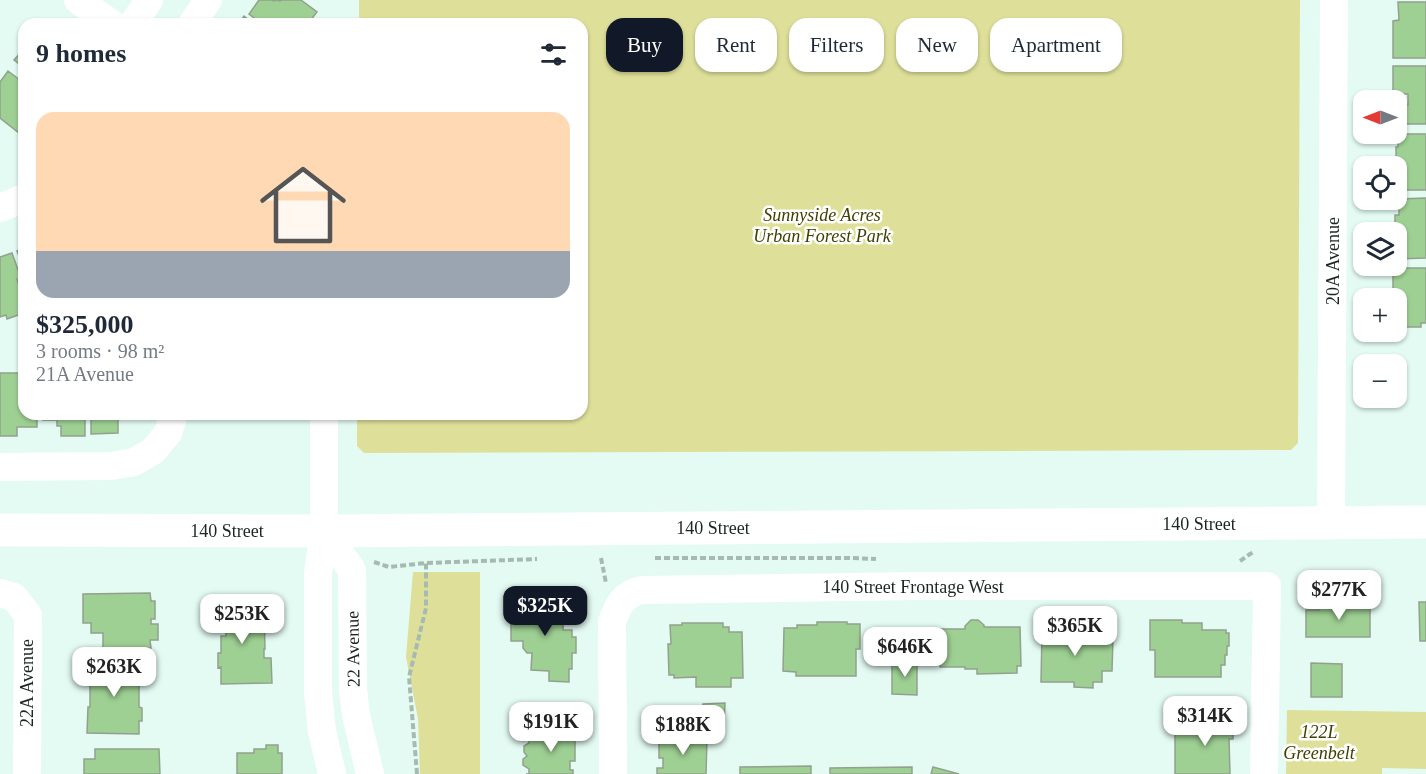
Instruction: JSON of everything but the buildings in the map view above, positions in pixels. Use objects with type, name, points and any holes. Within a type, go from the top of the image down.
[{"type":"main road","name":"140 Street","points":[[0,530],[324,531],[1426,522]]},
{"type":"street","points":[[78,0],[104,18]]},
{"type":"street","points":[[137,18],[149,0]]},
{"type":"street","points":[[196,18],[208,0]]},
{"type":"street","name":"20A Avenue","points":[[1331,523],[1334,0]]},
{"type":"street","points":[[0,208],[18,200]]},
{"type":"street","points":[[0,467],[111,466],[134,462],[153,451],[168,433],[172,420]]},
{"type":"street","name":"22 Avenue","points":[[324,420],[324,531],[318,573],[318,692],[322,731],[332,774]]},
{"type":"street","name":"22 Avenue","points":[[324,531],[352,570],[356,715],[370,774]]},
{"type":"street","name":"140 Street Frontage West","points":[[613,774],[612,622],[617,608],[633,592],[642,590],[919,586],[1267,586],[1264,774]]},
{"type":"street","name":"22A Avenue","points":[[7,595],[28,615],[27,774]]},
{"type":"street","points":[[318,692],[354,690]]},
{"type":"path","points":[[601,558],[608,590]]},
{"type":"path","points":[[417,774],[409,677],[426,608],[426,563]]},
{"type":"green space","name":"Sunnyside Acres Urban Forest Park","points":[[359,0],[1300,0],[1298,443],[1291,450],[364,453],[357,446],[357,420],[588,420],[588,18],[359,18]]},
{"type":"green space","points":[[413,572],[480,572],[480,774],[420,774],[418,719],[406,657]]},
{"type":"green space","name":"122L Greenbelt","points":[[1287,710],[1426,712],[1426,769],[1382,768],[1382,774],[1286,774]]}]
